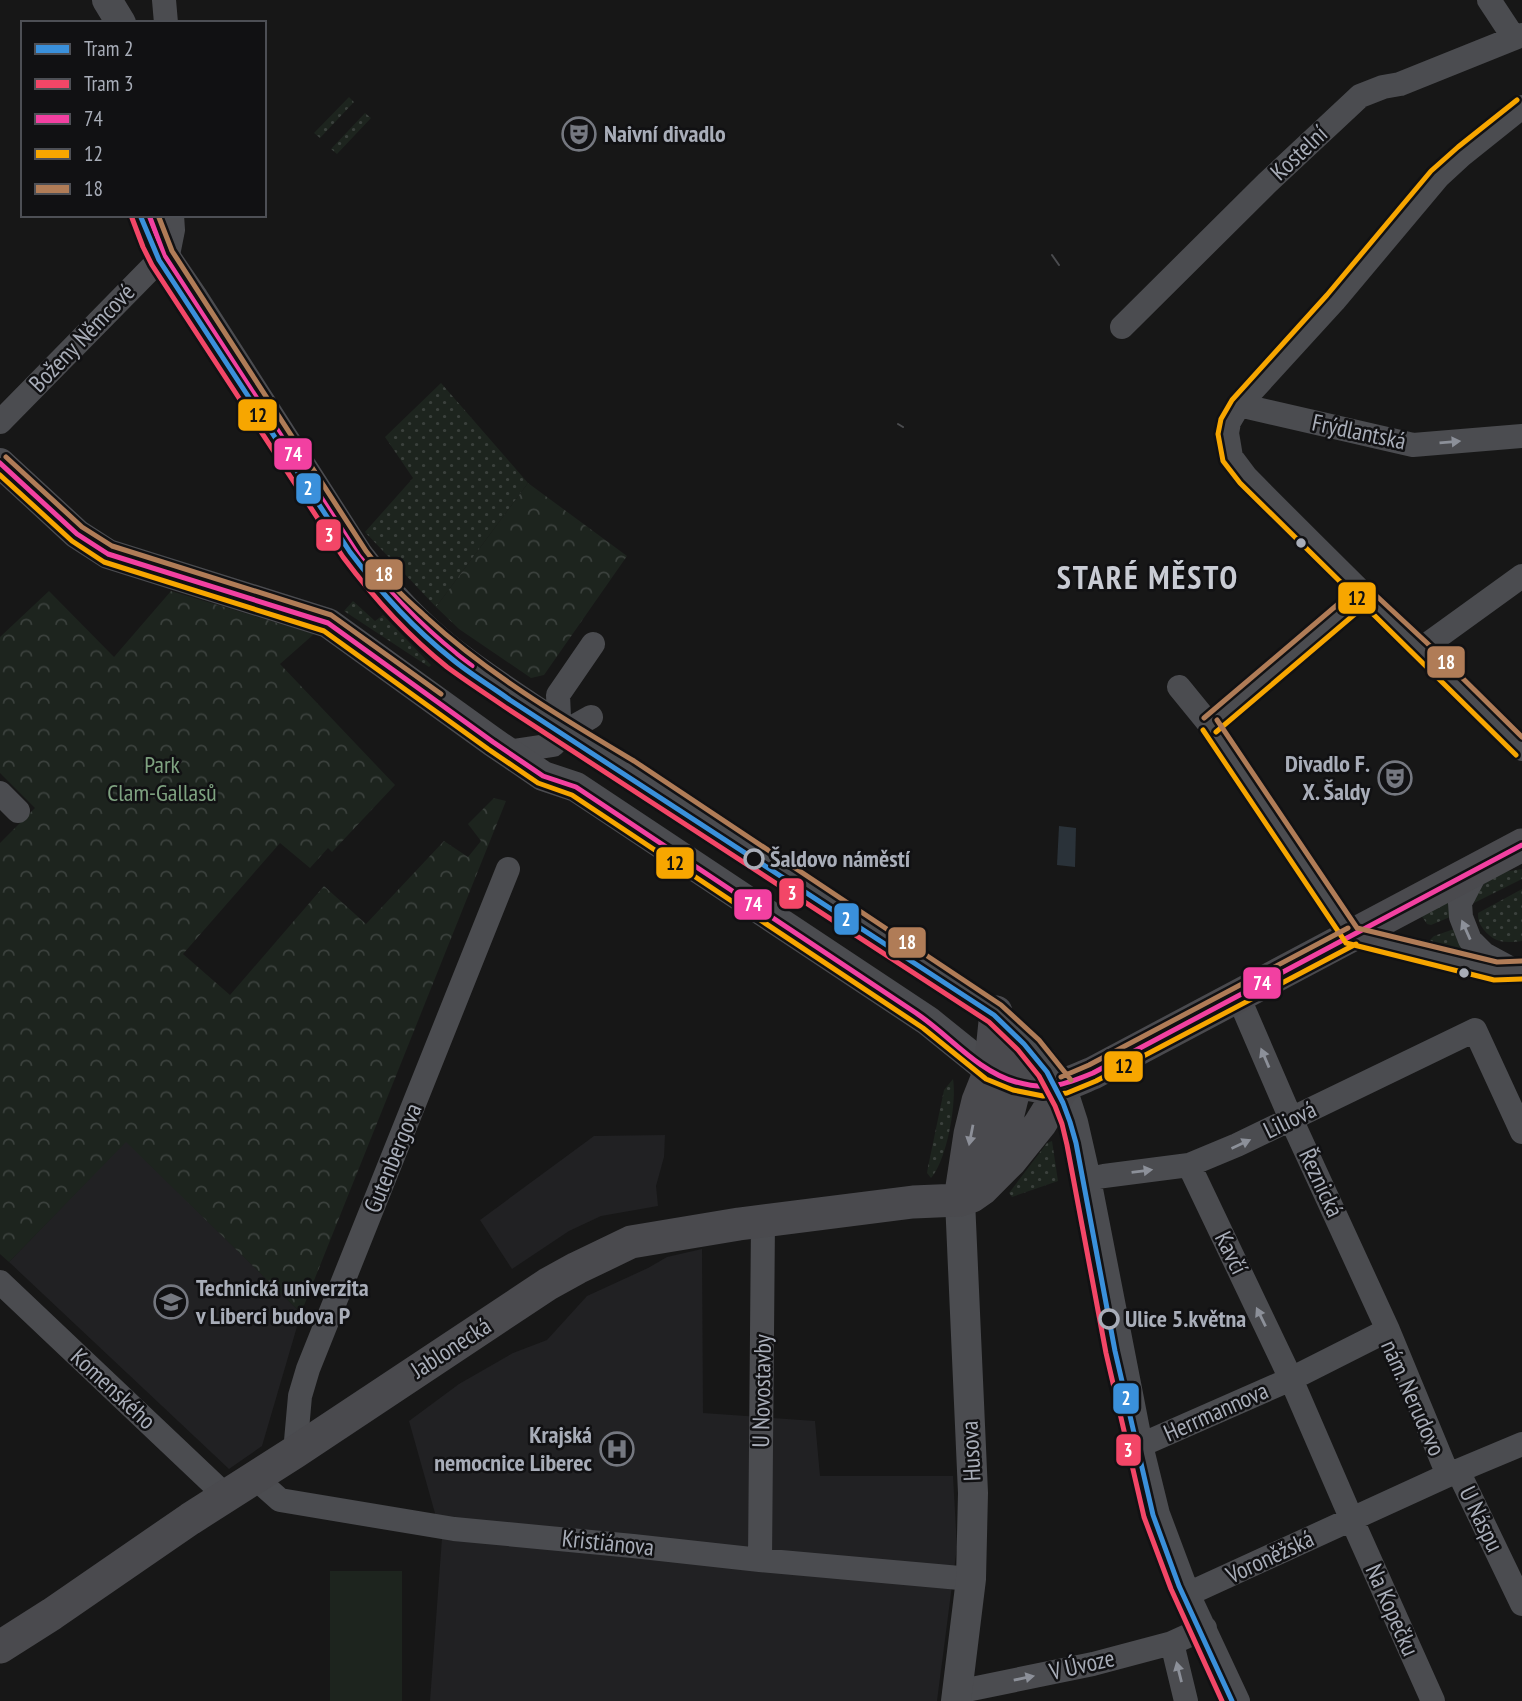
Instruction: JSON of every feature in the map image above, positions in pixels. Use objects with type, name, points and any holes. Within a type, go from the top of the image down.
[{"type":"main road","points":[[1003,1076],[1043,1087],[1064,1085],[1093,1073],[1522,845]]},
{"type":"main road","points":[[996,1012],[1003,1076]]},
{"type":"main road","points":[[971,1195],[970,1135],[978,1101],[1003,1076]]},
{"type":"main road","points":[[971,1195],[1011,1160],[1040,1124],[1064,1085]]},
{"type":"main road","name":"Jablonecká","points":[[0,1647],[548,1284],[631,1242],[740,1224],[971,1195]]},
{"type":"street","points":[[107,0],[120,21]]},
{"type":"street","points":[[164,0],[166,21]]},
{"type":"street","points":[[1489,0],[1518,37]]},
{"type":"street","name":"Kostelní","points":[[1122,327],[1267,183],[1360,96],[1400,84],[1518,37]]},
{"type":"street","points":[[1522,107],[1462,154],[1438,177],[1334,302],[1239,405],[1229,422],[1227,433],[1231,457],[1246,477],[1522,749]]},
{"type":"street","points":[[150,217],[164,255],[359,556],[383,588],[414,618],[449,650],[513,696],[629,768],[996,1012],[1045,1059],[1064,1085],[1092,1178],[1141,1445],[1158,1514],[1188,1594],[1238,1701]]},
{"type":"street","points":[[164,255],[169,250],[172,217]]},
{"type":"street","name":"Boženy Němcové","points":[[0,422],[164,255]]},
{"type":"street","name":"Frýdlantská","points":[[1239,405],[1413,445],[1522,436]]},
{"type":"street","points":[[0,463],[77,534],[108,554],[328,623],[543,776],[576,787]]},
{"type":"street","points":[[1421,649],[1522,576]]},
{"type":"street","points":[[1210,725],[1363,595]]},
{"type":"street","points":[[570,731],[559,717],[558,695],[593,644]]},
{"type":"street","points":[[1180,687],[1210,725],[1352,936],[1496,971],[1518,971]]},
{"type":"street","points":[[507,751],[570,731]]},
{"type":"street","points":[[570,731],[552,757],[561,780],[576,787],[928,1021],[1003,1076]]},
{"type":"street","points":[[0,793],[18,811]]},
{"type":"street","name":"Gutenbergova","points":[[295,1452],[300,1396],[308,1369],[508,869]]},
{"type":"street","points":[[1478,869],[1460,903],[1461,917],[1470,940],[1484,954],[1518,971]]},
{"type":"street","name":"Řeznická","points":[[1238,996],[1388,1330]]},
{"type":"street","name":"Liliová","points":[[1092,1178],[1189,1166],[1475,1030],[1522,1132]]},
{"type":"street","name":"Kavčí","points":[[1189,1166],[1291,1379]]},
{"type":"street","name":"Husova","points":[[957,1697],[971,1579],[971,1195]]},
{"type":"street","name":"U Novostavby","points":[[760,1560],[763,1221]]},
{"type":"street","name":"Komenského","points":[[0,1282],[226,1496]]},
{"type":"street","name":"nám. Nerudovo","points":[[1291,1379],[1388,1330],[1453,1473],[1352,1520]]},
{"type":"street","points":[[1291,1379],[1352,1520]]},
{"type":"street","name":"Herrmannova","points":[[1141,1445],[1291,1379]]},
{"type":"street","points":[[1453,1473],[1522,1444]]},
{"type":"street","name":"U Náspu","points":[[1453,1473],[1522,1604]]},
{"type":"street","name":"Kristiánova","points":[[254,1477],[279,1500],[440,1526],[971,1579]]},
{"type":"street","name":"Voroněžská","points":[[1188,1594],[1352,1520]]},
{"type":"street","name":"Na Kopečku","points":[[1352,1520],[1433,1701]]},
{"type":"street","name":"V Úvoze","points":[[957,1697],[1172,1643],[1205,1628]]},
{"type":"street","points":[[1172,1643],[1186,1701]]},
{"type":"shaded area","points":[[1059,826],[1076,828],[1075,867],[1057,865]]},
{"type":"shaded area","points":[[665,1135],[664,1157],[656,1186],[658,1206],[601,1216],[569,1231],[512,1269],[480,1220],[594,1136]]},
{"type":"shaded area","name":"Technická univerzita v Liberci budova P","points":[[126,1141],[301,1313],[262,1446],[229,1469],[9,1262]]},
{"type":"shaded area","name":"Krajská nemocnice Liberec","points":[[702,1249],[703,1413],[815,1421],[820,1476],[953,1476],[957,1547],[937,1701],[430,1701],[442,1538],[409,1421],[459,1384],[513,1353],[547,1340],[587,1296],[667,1257]]},
{"type":"green space","points":[[349,97],[354,102],[320,138],[314,133]]},
{"type":"green space","points":[[365,113],[371,118],[337,154],[331,149]]},
{"type":"green space","points":[[441,383],[528,483],[436,607],[365,532],[413,478],[385,437]]},
{"type":"green space","points":[[528,483],[627,556],[544,675],[531,678],[459,629],[436,607]]},
{"type":"green space","name":"Park Clam-Gallasů","points":[[49,591],[114,657],[171,591],[314,634],[280,664],[395,785],[332,852],[328,848],[310,868],[280,843],[183,954],[230,995],[324,886],[366,924],[444,841],[468,857],[481,841],[468,824],[494,798],[506,801],[301,1313],[126,1142],[9,1262],[0,1254],[0,843],[35,808],[0,773],[0,637]]},
{"type":"green space","points":[[353,601],[375,621],[383,615],[431,665],[429,667],[344,611]]},
{"type":"green space","points":[[1522,869],[1522,879],[1470,905],[1491,874]]},
{"type":"green space","points":[[1522,889],[1522,941],[1496,940],[1481,926],[1478,913]]},
{"type":"green space","points":[[1447,896],[1450,917],[1431,925],[1427,924],[1421,915]]},
{"type":"green space","points":[[1454,929],[1467,951],[1431,942],[1434,936]]},
{"type":"green space","points":[[953,1079],[954,1102],[950,1130],[942,1158],[931,1178],[927,1173],[944,1090]]},
{"type":"green space","points":[[1052,1141],[1058,1181],[1012,1197],[1009,1193],[1047,1143]]},
{"type":"green space","points":[[330,1571],[402,1571],[402,1701],[330,1701]]},
{"type":"tram line","name":"2","points":[[141,217],[159,260],[350,552],[410,622],[459,664],[510,700],[994,1015],[1024,1044],[1047,1072],[1063,1103],[1076,1143],[1115,1351],[1153,1515],[1179,1586],[1232,1701]]},
{"type":"tram line","name":"3","points":[[132,218],[152,265],[343,557],[404,629],[447,667],[505,707],[989,1022],[1018,1050],[1039,1076],[1062,1124],[1106,1353],[1144,1517],[1171,1589],[1222,1701]]},
{"type":"tram line","points":[[1052,255],[1059,265]]},
{"type":"tram line","points":[[898,424],[903,427]]},
{"type":"transit line","name":"12","points":[[1516,755],[1240,483],[1223,461],[1218,434],[1221,419],[1232,400],[1327,295],[1431,171],[1517,100]]},
{"type":"transit line","name":"74","points":[[150,217],[164,255],[359,556],[412,614],[472,666]]},
{"type":"transit line","name":"18","points":[[159,217],[172,251],[366,551],[407,600],[451,639],[527,695],[634,761],[1001,1005],[1039,1040],[1071,1080]]},
{"type":"transit line","name":"12","points":[[141,218],[157,260],[352,561],[405,620],[467,673]]},
{"type":"transit line","name":"18","points":[[6,457],[82,527],[112,546],[331,615],[441,694]]},
{"type":"transit line","name":"74","points":[[0,463],[77,534],[108,554],[328,623],[543,776],[576,787],[916,1013],[989,1070],[1027,1085],[1056,1085],[1093,1073],[1522,845]]},
{"type":"transit line","name":"12","points":[[0,475],[72,541],[104,562],[324,631],[538,783],[572,795],[923,1028],[986,1079],[1013,1090],[1043,1096],[1067,1093],[1096,1081],[1356,944]]},
{"type":"transit line","name":"18","points":[[1204,718],[1357,588]]},
{"type":"transit line","name":"18","points":[[1369,589],[1522,737]]},
{"type":"transit line","name":"12","points":[[1216,732],[1369,602]]},
{"type":"transit line","name":"18","points":[[1217,720],[1357,928],[1497,962],[1522,961]]},
{"type":"transit line","name":"12","points":[[1203,730],[1346,943],[1494,980],[1522,979]]},
{"type":"transit line","name":"18","points":[[1061,1077],[1089,1065],[1348,928]]},
{"type":"place","name":"Naivní divadlo","points":[[579,134]]},
{"type":"place","name":"Divadlo F. X. Šaldy","points":[[1395,778]]},
{"type":"place","name":"Šaldovo náměstí","points":[[754,859]]},
{"type":"place","name":"Technická univerzita v Liberci budova P","points":[[171,1302]]},
{"type":"place","name":"Ulice 5.května","points":[[1109,1319]]},
{"type":"place","name":"Krajská nemocnice Liberec","points":[[617,1449]]},
{"type":"district","name":"STARÉ MĚSTO","points":[[1148,578]]}]
